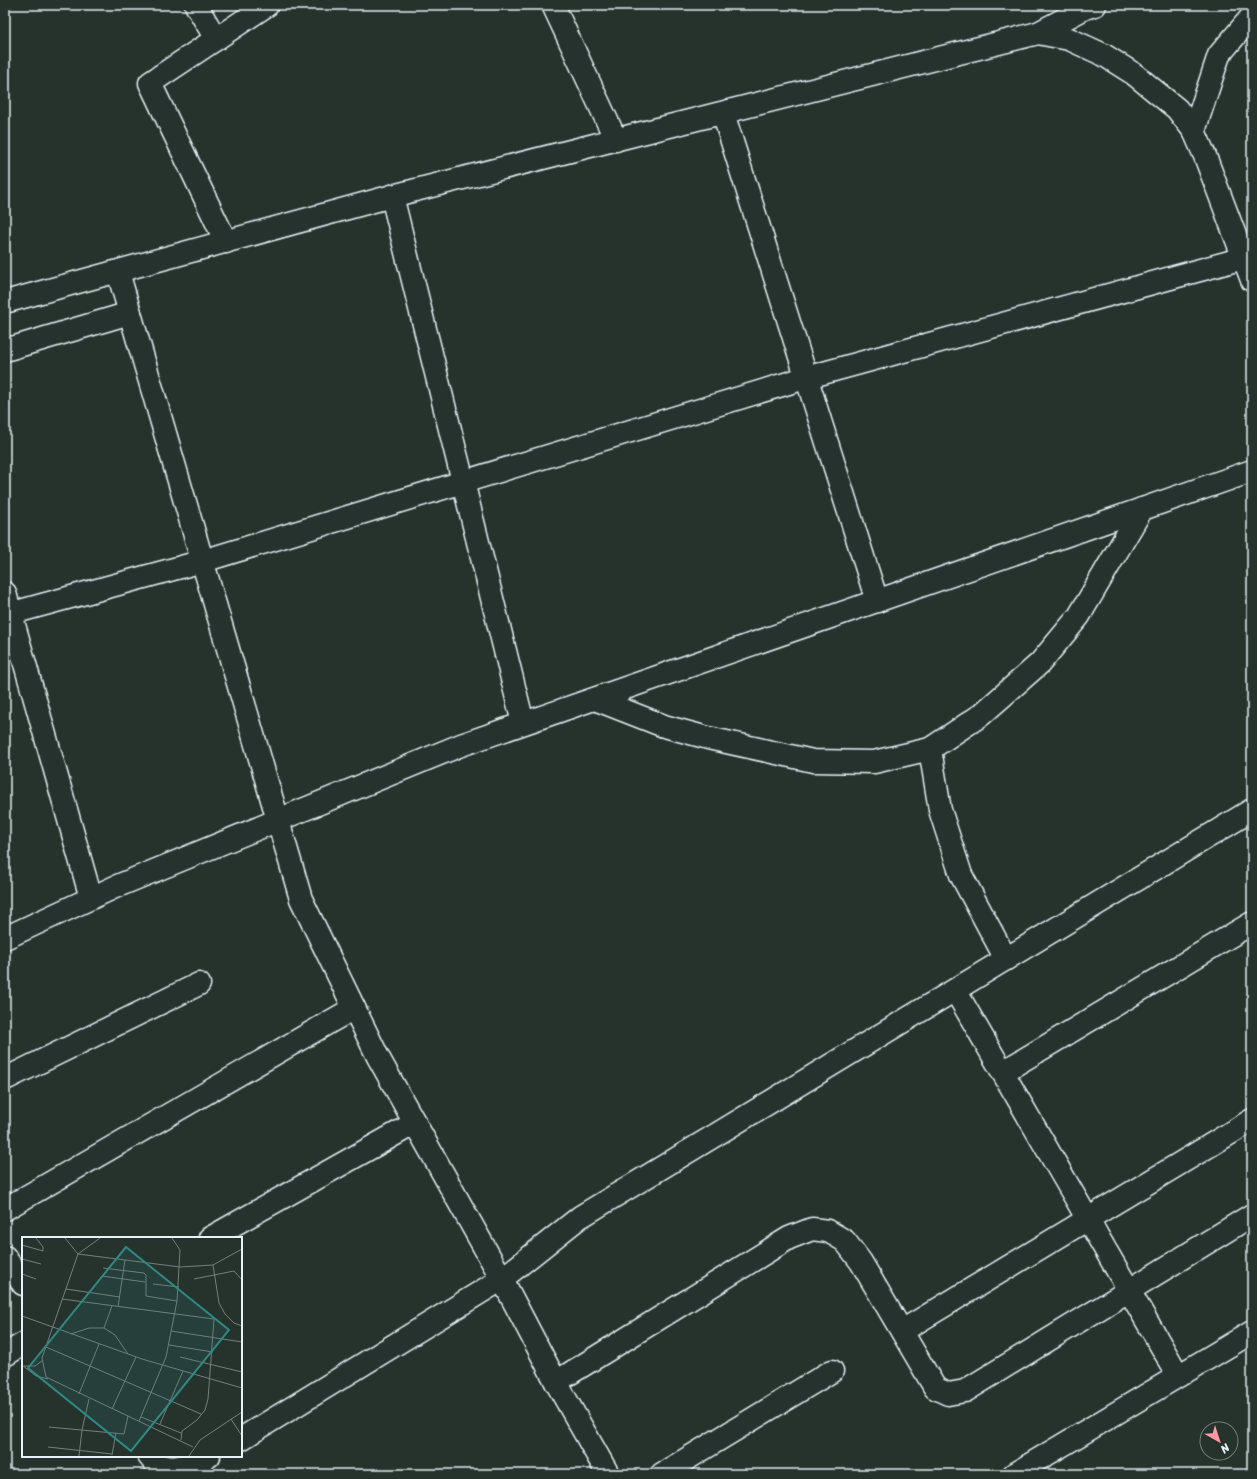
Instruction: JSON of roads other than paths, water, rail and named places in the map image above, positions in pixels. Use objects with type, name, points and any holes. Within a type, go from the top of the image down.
[{"type":"street","points":[[196,5],[216,39]]},
{"type":"street","points":[[226,242],[150,83],[267,5]]},
{"type":"street","points":[[553,5],[616,140]]},
{"type":"street","points":[[5,302],[392,196],[1038,33],[1085,8],[1095,5]]},
{"type":"street","points":[[1194,131],[1219,55],[1252,16]]},
{"type":"street","points":[[1038,33],[1069,39],[1104,55],[1134,74],[1177,109],[1194,131],[1205,156],[1252,280]]},
{"type":"street","points":[[723,113],[805,378],[877,601]]},
{"type":"street","points":[[392,196],[524,723]]},
{"type":"street","points":[[8,614],[203,561],[805,378],[1244,258]]},
{"type":"street","points":[[118,272],[301,899],[378,1057],[502,1279],[556,1382],[608,1474]]},
{"type":"street","points":[[5,350],[130,313]]},
{"type":"street","points":[[5,938],[91,898],[462,745],[1252,471]]},
{"type":"street","points":[[595,699],[664,726],[708,738],[813,761],[874,762],[930,749],[981,715],[1040,663],[1079,616],[1142,509]]},
{"type":"street","points":[[5,593],[8,614],[91,898]]},
{"type":"street","points":[[930,749],[940,810],[961,875],[1006,959]]},
{"type":"street","points":[[242,1438],[502,1279],[580,1217],[1252,810]]},
{"type":"street","points":[[1003,1072],[1252,923]]},
{"type":"street","points":[[5,1078],[199,984]]},
{"type":"street","points":[[955,990],[1178,1375]]},
{"type":"street","points":[[5,1209],[354,1008]]},
{"type":"street","points":[[902,1331],[1252,1120]]},
{"type":"street","points":[[212,1237],[415,1123]]},
{"type":"street","points":[[556,1382],[790,1238],[812,1229],[828,1231],[845,1241],[860,1262],[935,1388],[948,1394],[965,1391],[1252,1215]]},
{"type":"street","points":[[5,1257],[22,1282]]},
{"type":"street","points":[[1014,1474],[1252,1332]]},
{"type":"street","points":[[5,1355],[22,1345]]},
{"type":"street","points":[[662,1474],[832,1371]]},
{"type":"street","points":[[150,1457],[153,1461],[170,1469],[194,1463],[207,1457]]}]
